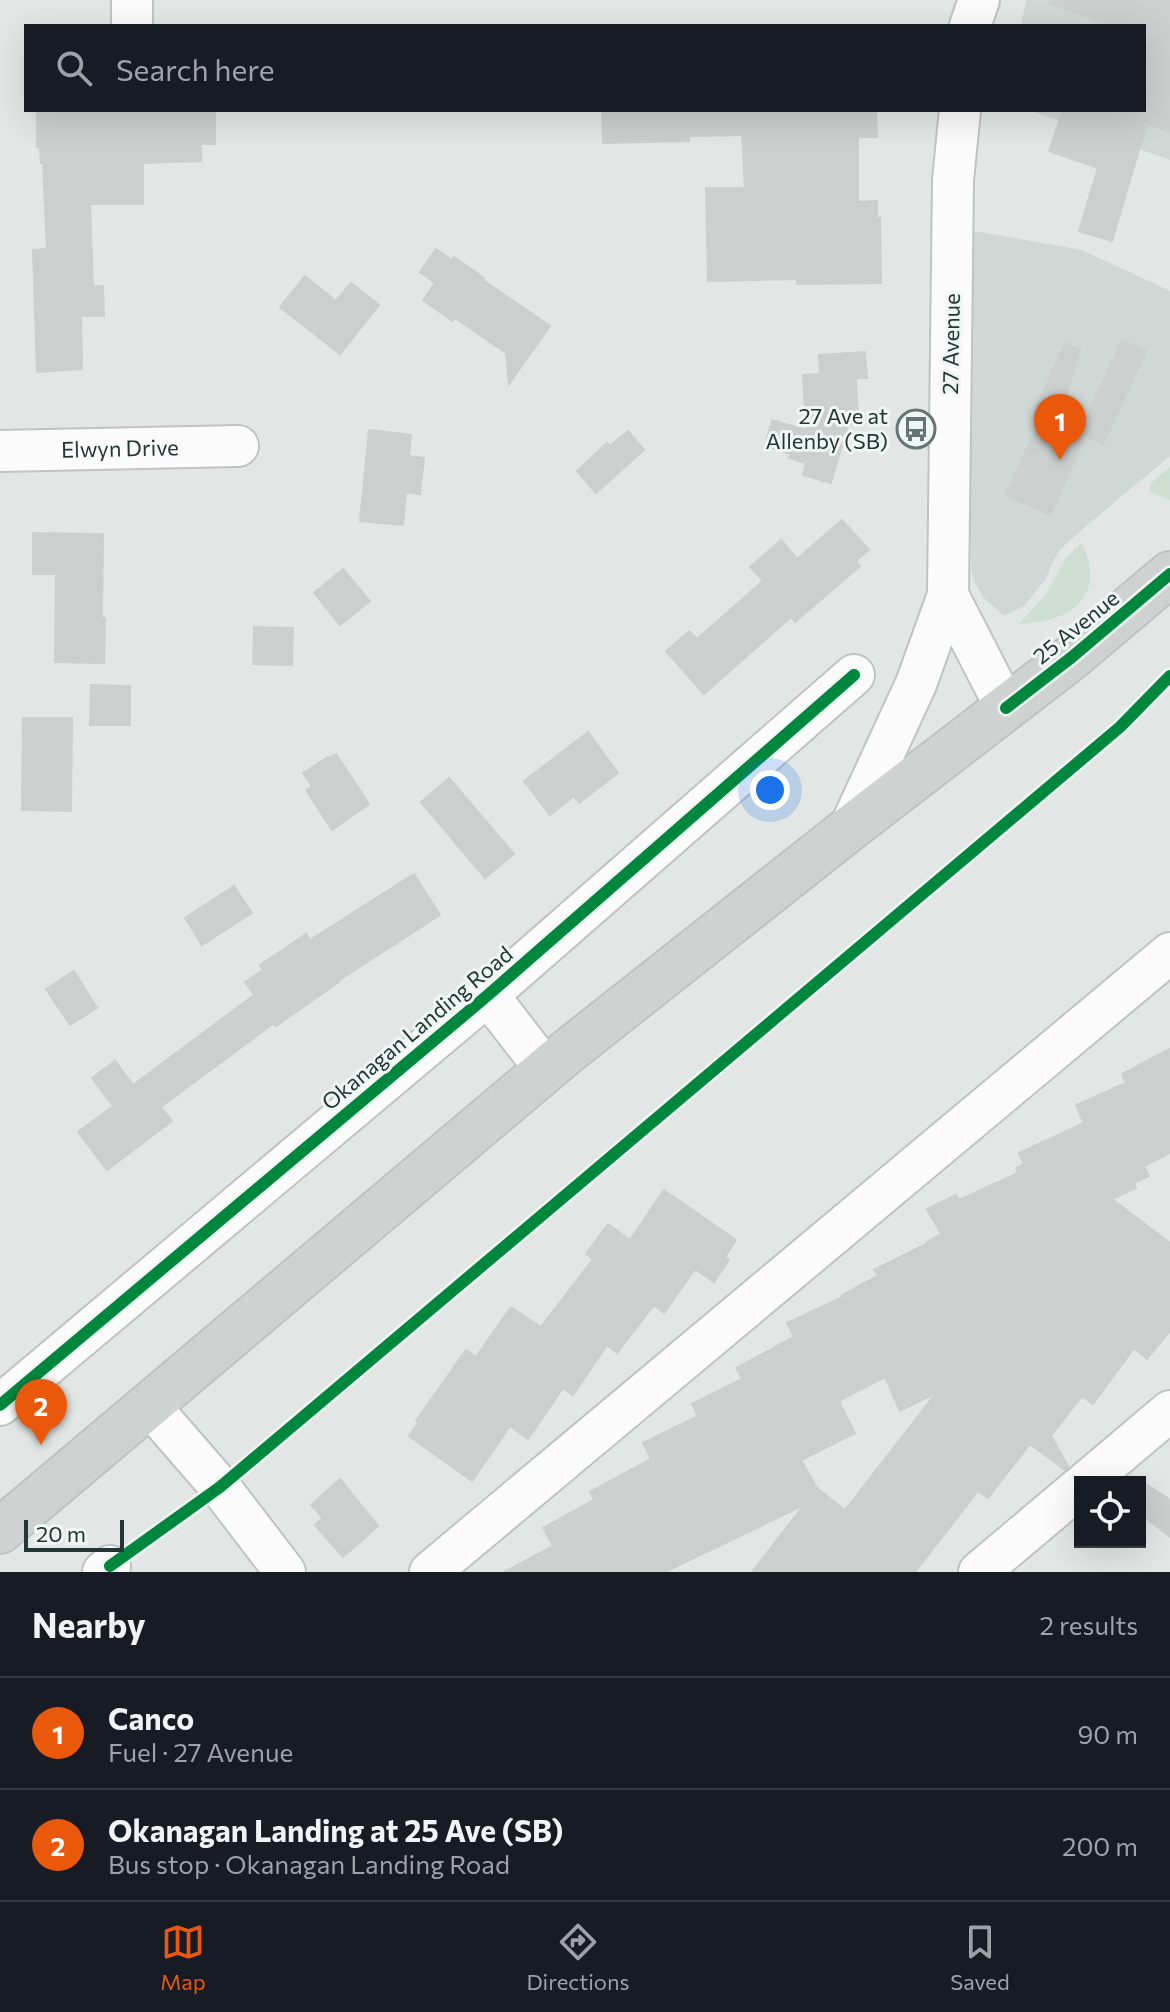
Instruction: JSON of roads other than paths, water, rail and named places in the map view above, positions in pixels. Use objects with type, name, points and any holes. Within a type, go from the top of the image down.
[{"type":"main road","name":"25 Avenue","points":[[1006,708],[1170,574]]},
{"type":"main road","points":[[0,1531],[546,1070],[1006,708]]},
{"type":"street","points":[[132,0],[132,24]]},
{"type":"street","points":[[971,24],[979,0]]},
{"type":"street","name":"27 Avenue","points":[[960,112],[953,180],[948,595],[1006,708]]},
{"type":"street","name":"Elwyn Drive","points":[[0,451],[238,446]]},
{"type":"street","points":[[849,829],[916,684],[948,595]]},
{"type":"street","name":"Okanagan Landing Road","points":[[0,1405],[488,995],[854,675]]},
{"type":"street","points":[[430,1572],[1170,953]]},
{"type":"street","name":"Okanagan Landing Road","points":[[488,995],[546,1070]]},
{"type":"street","points":[[149,1405],[220,1487],[285,1572]]},
{"type":"street","points":[[1093,1476],[1170,1411]]},
{"type":"street","points":[[979,1572],[1074,1492]]},
{"type":"place","name":"27 Ave at Allenby (SB)","points":[[916,429]]},
{"type":"place","name":"Canco","points":[[1060,460]]},
{"type":"place","name":"Okanagan Landing at 25 Ave (SB)","points":[[41,1445]]}]
